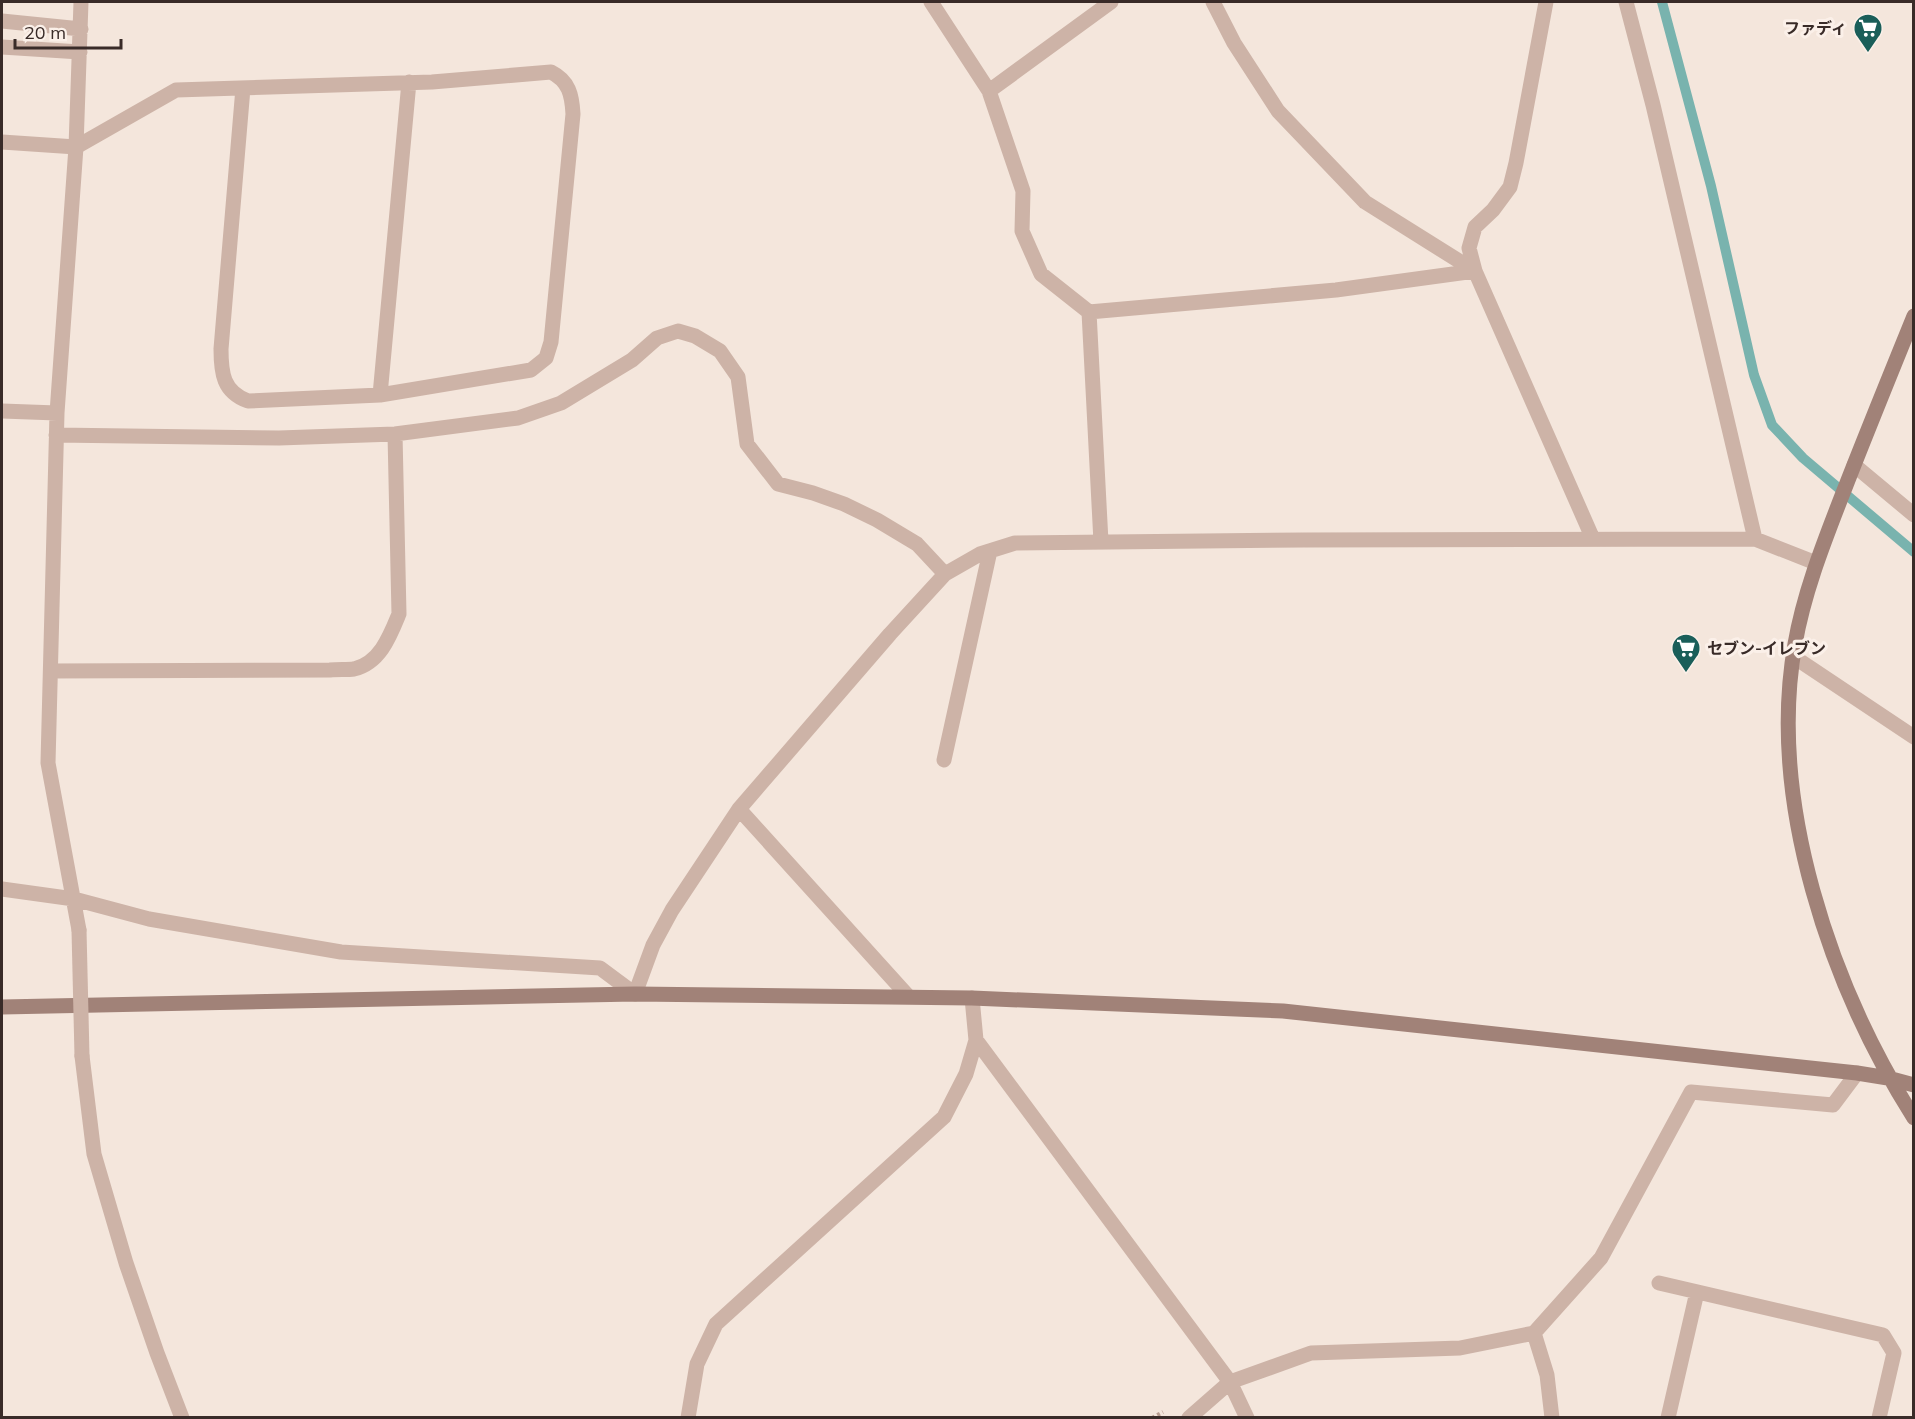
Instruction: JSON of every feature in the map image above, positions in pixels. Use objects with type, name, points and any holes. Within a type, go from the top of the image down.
[{"type":"street","points":[[81,2],[76,147],[56,435],[48,763],[79,930],[82,1056],[94,1154],[126,1263],[182,1418]]},
{"type":"street","points":[[931,2],[989,91],[1023,191],[1022,231],[1041,274],[1089,312],[1336,290],[1475,271]]},
{"type":"street","points":[[989,91],[1111,2]]},
{"type":"street","points":[[1213,2],[1234,43],[1278,111],[1365,202],[1475,271]]},
{"type":"street","points":[[1546,2],[1510,187],[1493,210],[1475,227],[1469,248],[1475,271],[1593,539]]},
{"type":"street","points":[[1626,2],[1653,105],[1755,539]]},
{"type":"street","points":[[2,21],[81,29]]},
{"type":"street","points":[[2,47],[80,52]]},
{"type":"street","points":[[2,142],[76,147],[176,90],[409,82],[551,72],[562,77],[572,94],[573,114],[551,342],[546,358],[531,370],[380,395],[248,401],[236,397],[228,388],[221,367],[221,349],[243,88]]},
{"type":"street","points":[[380,395],[409,82]]},
{"type":"street","points":[[1089,312],[1101,542]]},
{"type":"street","points":[[1914,316],[1816,563],[1795,645],[1787,725],[1796,817],[1811,885],[1835,960],[1858,1018],[1888,1078],[1914,1118]]},
{"type":"street","points":[[56,435],[279,438],[394,434],[518,418],[561,403],[632,360],[657,338],[678,331],[695,336],[720,351],[738,377],[747,444],[778,484],[844,504],[877,520],[917,544],[945,574]]},
{"type":"street","points":[[2,411],[57,413]]},
{"type":"street","points":[[51,671],[354,669],[371,661],[388,641],[399,614],[394,434]]},
{"type":"street","points":[[1854,465],[1914,515]]},
{"type":"street","points":[[635,994],[653,945],[672,910],[738,809],[945,574],[980,554],[1015,543],[1755,539],[1816,563]]},
{"type":"street","points":[[944,760],[990,551]]},
{"type":"street","points":[[1794,657],[1914,737]]},
{"type":"street","points":[[738,809],[908,996]]},
{"type":"street","points":[[2,889],[74,899],[149,919],[341,952],[600,968],[635,994]]},
{"type":"street","points":[[2,1007],[635,994],[972,998],[1283,1011],[1857,1073],[1914,1085]]},
{"type":"street","points":[[688,1418],[697,1364],[716,1324],[944,1117],[966,1074],[976,1040],[972,998]]},
{"type":"street","points":[[976,1040],[1230,1382],[1247,1418]]},
{"type":"street","points":[[1189,1418],[1230,1382],[1311,1353],[1460,1348],[1534,1333],[1601,1258],[1692,1092],[1833,1105],[1857,1073]]},
{"type":"street","points":[[1659,1283],[1883,1335],[1894,1353],[1879,1418]]},
{"type":"street","points":[[1668,1418],[1696,1292]]},
{"type":"street","points":[[1534,1333],[1547,1375],[1552,1418]]},
{"type":"waterway","points":[[1662,2],[1711,186],[1754,375],[1772,425],[1803,458],[1914,552]]},
{"type":"place","name":"ファディ","points":[[1868,54]]},
{"type":"place","name":"セブン-イレブン","points":[[1686,674]]}]
